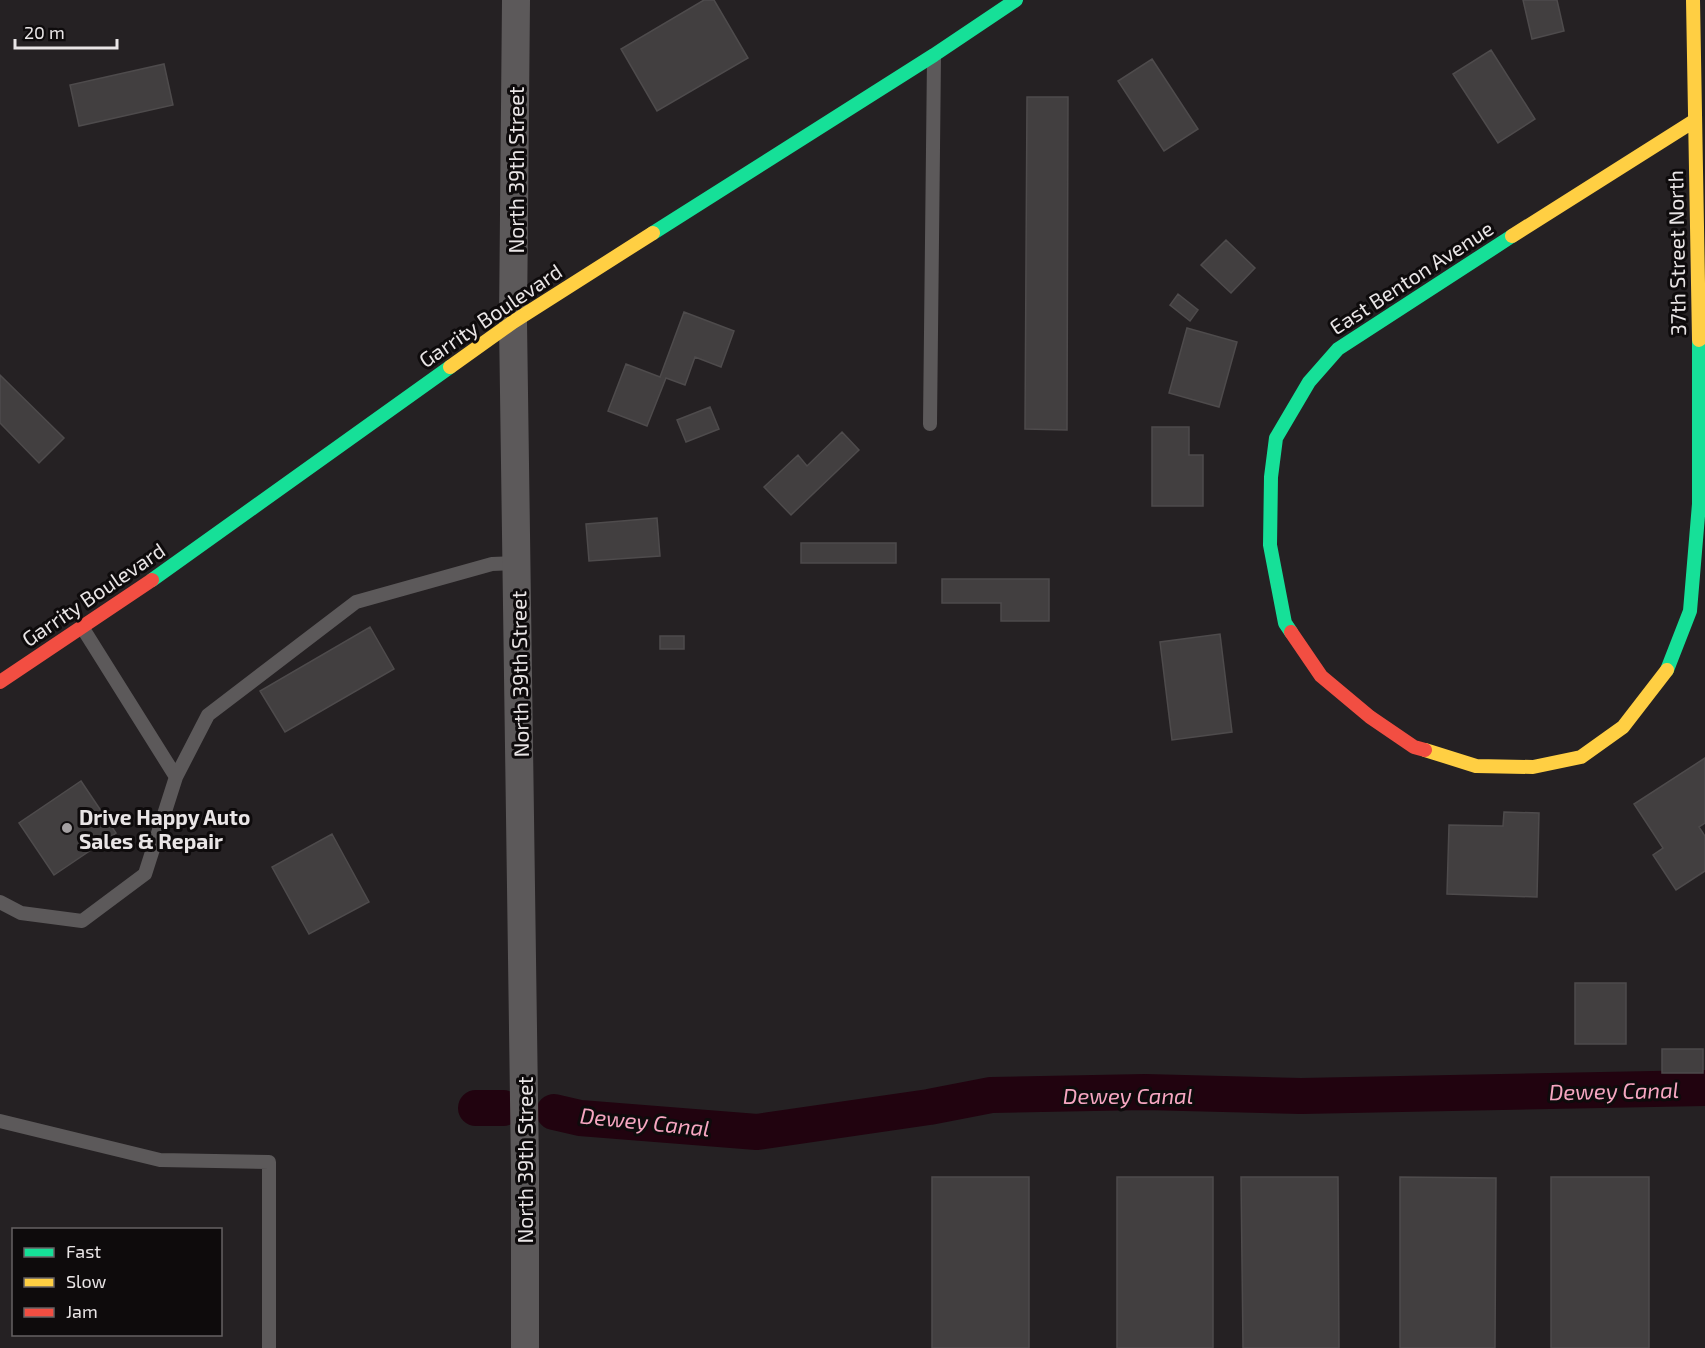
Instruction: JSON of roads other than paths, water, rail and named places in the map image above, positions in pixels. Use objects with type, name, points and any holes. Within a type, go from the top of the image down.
[{"type":"street","name":"North 39th Street","points":[[516,0],[513,322],[525,1182],[525,1348]]},
{"type":"street","name":"Garrity Boulevard","points":[[0,682],[160,575],[513,322],[934,55],[1016,0]]},
{"type":"street","name":"37th Street North","points":[[1693,0],[1702,389],[1699,504]]},
{"type":"street","name":"East Benton Avenue","points":[[1694,121],[1447,277],[1338,349],[1309,382],[1276,438],[1271,477],[1270,545],[1286,622],[1321,676],[1370,717],[1414,747],[1476,766],[1533,767],[1581,757],[1623,727],[1669,668],[1690,611],[1699,504]]},
{"type":"lane","points":[[930,424],[934,55]]},
{"type":"lane","points":[[0,902],[21,913],[82,921],[145,874],[176,777],[208,715],[356,602],[492,564],[517,563]]},
{"type":"lane","points":[[82,627],[176,777]]},
{"type":"lane","points":[[0,1121],[160,1160],[269,1162],[269,1348]]},
{"type":"waterway","name":"Dewey Canal","points":[[554,1112],[580,1118],[757,1132],[929,1107],[991,1095],[1145,1092],[1301,1096],[1705,1088]]},
{"type":"waterway","name":"Dewey Canal","points":[[476,1108],[503,1108]]},
{"type":"place","name":"Drive Happy Auto Sales & Repair","points":[[67,828]]}]
